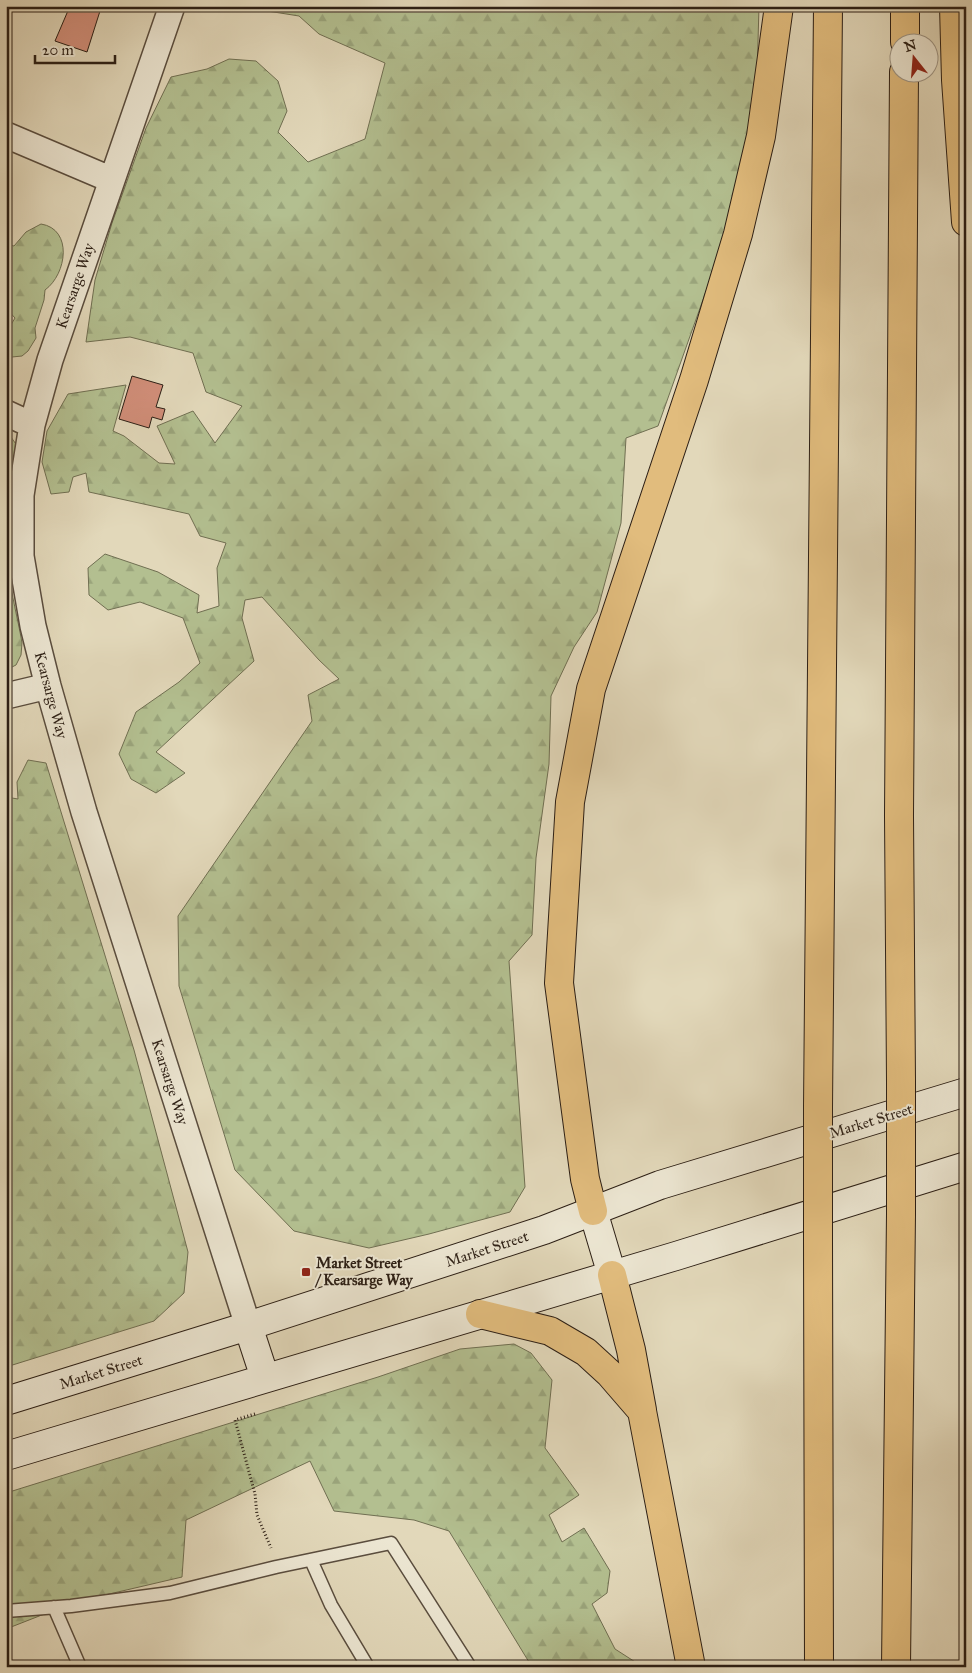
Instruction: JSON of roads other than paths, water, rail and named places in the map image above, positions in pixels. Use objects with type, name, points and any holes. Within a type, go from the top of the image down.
[{"type":"highway","points":[[593,1211],[584,1179],[559,983],[570,802],[591,689],[694,380],[738,234],[762,136],[779,6]]},
{"type":"highway","points":[[819,1667],[819,917],[828,6]]},
{"type":"highway","points":[[904,32],[905,6]]},
{"type":"highway","points":[[954,6],[956,80],[966,222]]},
{"type":"highway","points":[[896,1667],[901,1214],[899,806],[904,82]]},
{"type":"highway","points":[[612,1275],[631,1350],[691,1667]]},
{"type":"highway","points":[[480,1314],[550,1331],[586,1352],[610,1374],[642,1411]]},
{"type":"main road","name":"Market Street","points":[[6,1401],[248,1326],[544,1230],[660,1185],[966,1092]]},
{"type":"main road","points":[[6,1456],[612,1275],[966,1166]]},
{"type":"main road","points":[[593,1211],[612,1275]]},
{"type":"main road","name":"Kearsarge Way","points":[[248,1326],[265,1378]]},
{"type":"street","name":"Kearsarge Way","points":[[172,6],[50,360],[32,426],[21,495],[21,556],[33,626],[84,812],[248,1326]]},
{"type":"street","points":[[6,135],[112,180]]},
{"type":"street","points":[[6,412],[32,426]]},
{"type":"street","points":[[6,696],[48,686]]},
{"type":"lane","points":[[6,1611],[54,1608],[170,1593],[276,1567],[391,1543],[470,1667]]},
{"type":"lane","points":[[311,1560],[331,1605],[368,1667]]},
{"type":"lane","points":[[54,1608],[80,1667]]},
{"type":"place","name":"Market Street / Kearsarge Way","points":[[306,1272]]}]
